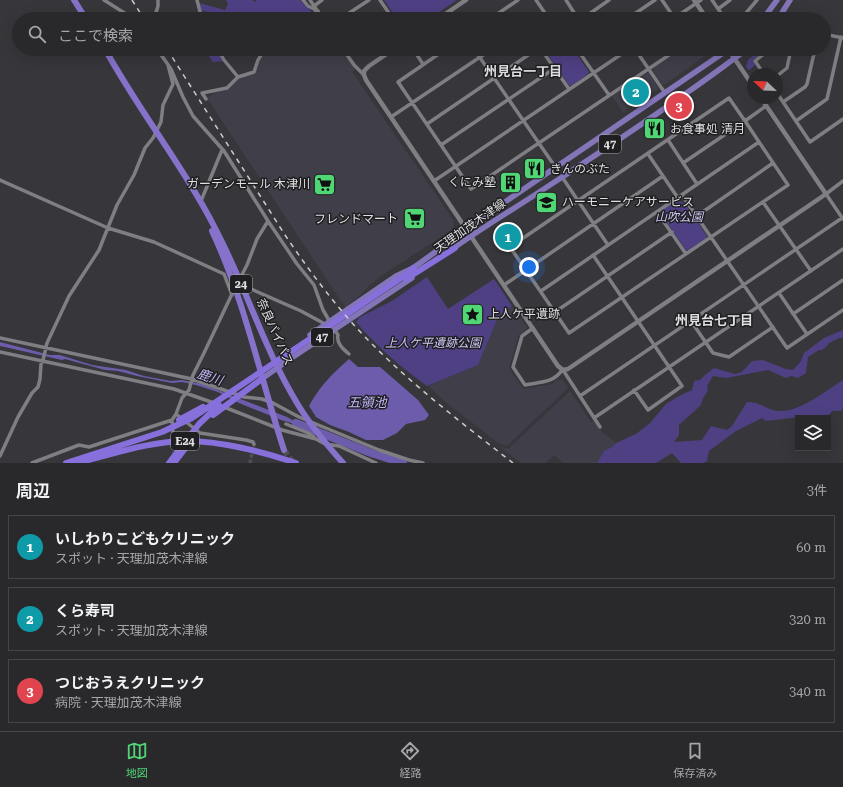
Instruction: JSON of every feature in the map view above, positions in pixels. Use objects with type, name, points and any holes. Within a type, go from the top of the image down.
[{"type":"highway","points":[[74,0],[82,12]]},
{"type":"highway","name":"奈良バイパス","points":[[109,56],[156,131],[171,152],[216,230],[239,279],[277,368],[296,403],[306,418],[343,463]]},
{"type":"highway","name":"奈良バイパス","points":[[200,202],[235,286],[284,450]]},
{"type":"highway","points":[[66,463],[102,450],[162,432],[192,418],[355,310],[455,248]]},
{"type":"highway","points":[[169,463],[199,424],[217,406],[407,274],[413,268]]},
{"type":"highway","points":[[102,450],[179,420],[208,404],[260,369]]},
{"type":"highway","points":[[174,463],[199,430],[211,417],[263,378]]},
{"type":"highway","name":"E24","points":[[74,463],[140,448],[183,441],[204,442],[229,446],[262,453],[296,463]]},
{"type":"main road","points":[[768,12],[777,0]]},
{"type":"main road","points":[[782,12],[790,0]]},
{"type":"main road","name":"天理加茂木津線","points":[[413,268],[502,204],[718,56]]},
{"type":"main road","name":"天理加茂木津線","points":[[455,248],[681,97],[737,56]]},
{"type":"main road","name":"47","points":[[260,369],[355,310]]},
{"type":"main road","name":"47","points":[[263,378],[355,310]]},
{"type":"street","points":[[104,0],[123,12]]},
{"type":"street","points":[[156,12],[158,0]]},
{"type":"street","points":[[197,0],[200,12]]},
{"type":"street","points":[[303,0],[308,6],[318,11]]},
{"type":"street","points":[[310,0],[318,11]]},
{"type":"street","points":[[314,6],[322,0]]},
{"type":"street","points":[[351,12],[369,0]]},
{"type":"street","points":[[380,0],[387,12]]},
{"type":"street","points":[[448,12],[466,0]]},
{"type":"street","points":[[500,12],[518,0]]},
{"type":"street","points":[[536,0],[544,12]]},
{"type":"street","points":[[566,0],[574,12]]},
{"type":"street","points":[[592,12],[610,0]]},
{"type":"street","points":[[637,12],[655,0]]},
{"type":"street","points":[[662,0],[670,12]]},
{"type":"street","points":[[712,0],[720,12]]},
{"type":"street","points":[[718,9],[730,0]]},
{"type":"street","points":[[747,12],[757,0]]},
{"type":"street","points":[[683,12],[697,1],[703,12]]},
{"type":"street","points":[[796,121],[827,99],[842,37],[831,35]]},
{"type":"street","points":[[162,56],[174,75],[182,97],[194,116],[222,150],[297,264],[314,285],[323,310],[338,335],[337,338],[341,347],[349,354]]},
{"type":"street","points":[[223,56],[238,77]]},
{"type":"street","points":[[206,99],[202,93],[227,88],[238,77],[254,72],[261,56]]},
{"type":"street","points":[[348,56],[354,65],[364,75],[600,427]]},
{"type":"street","points":[[364,75],[364,71],[369,66],[384,56]]},
{"type":"street","points":[[418,56],[423,64]]},
{"type":"street","points":[[435,56],[398,82],[471,189],[668,56]]},
{"type":"street","points":[[426,124],[527,56]]},
{"type":"street","points":[[546,56],[569,89]]},
{"type":"street","points":[[582,56],[609,95]]},
{"type":"street","points":[[434,181],[619,56]]},
{"type":"street","points":[[640,56],[665,93]]},
{"type":"street","points":[[760,68],[756,61],[762,56]]},
{"type":"street","points":[[783,71],[787,68],[790,56]]},
{"type":"street","points":[[783,101],[805,87],[813,56]]},
{"type":"street","points":[[391,117],[480,57],[556,168]]},
{"type":"street","points":[[734,58],[747,77]]},
{"type":"street","points":[[0,456],[18,417],[32,393],[38,387],[40,379],[40,364],[69,296],[99,250],[117,205],[134,175],[145,148],[161,122],[163,105],[173,84],[168,65]]},
{"type":"street","points":[[441,146],[555,68]]},
{"type":"street","points":[[730,98],[788,185],[569,332],[510,247],[668,140],[730,98]]},
{"type":"street","points":[[783,103],[810,142],[843,119]]},
{"type":"street","points":[[580,396],[843,219],[766,106],[683,163]]},
{"type":"street","points":[[668,140],[697,184]]},
{"type":"street","points":[[541,291],[759,142]]},
{"type":"street","points":[[200,202],[222,150]]},
{"type":"street","points":[[648,154],[678,198]]},
{"type":"street","points":[[697,216],[773,164]]},
{"type":"street","points":[[504,285],[663,176]]},
{"type":"street","points":[[562,177],[608,245]]},
{"type":"street","points":[[0,180],[108,228],[154,242],[224,274],[232,295]]},
{"type":"street","points":[[533,328],[522,336],[513,367],[525,385],[552,380],[562,370],[568,369],[780,226],[843,181]]},
{"type":"street","points":[[682,195],[787,348],[843,310]]},
{"type":"street","points":[[763,202],[810,271]]},
{"type":"street","points":[[657,212],[686,254]]},
{"type":"street","points":[[173,435],[172,420],[182,398],[188,392],[191,380],[235,286],[247,265],[257,239],[268,221]]},
{"type":"street","points":[[555,312],[672,232]]},
{"type":"street","points":[[594,418],[843,249]]},
{"type":"street","points":[[593,255],[670,366],[682,386],[648,410],[634,390]]},
{"type":"street","points":[[793,314],[843,280]]},
{"type":"street","points":[[251,289],[301,311],[328,326],[332,326]]},
{"type":"street","points":[[778,292],[807,334]]},
{"type":"street","points":[[691,321],[713,353],[729,357],[773,327]]},
{"type":"street","points":[[0,338],[191,380],[244,396],[273,402],[299,417],[379,450],[423,463]]},
{"type":"street","points":[[0,352],[188,392],[282,430],[316,439]]},
{"type":"street","points":[[176,414],[200,433],[246,440],[253,442],[254,444]]},
{"type":"street","points":[[32,463],[79,445],[89,447],[172,420]]},
{"type":"street","points":[[286,424],[308,433],[326,444],[339,446],[376,463]]},
{"type":"shaded area","points":[[263,56],[346,56],[355,69],[352,72],[454,221],[453,229],[378,278],[345,307],[207,98],[215,93],[226,90],[240,78],[250,74],[255,74],[259,61]]},
{"type":"shaded area","points":[[671,56],[705,56],[664,85],[653,71],[653,68]]},
{"type":"shaded area","points":[[649,73],[658,89],[623,112],[612,96]]},
{"type":"shaded area","points":[[512,306],[527,327],[526,330],[518,336],[509,368],[523,389],[552,384],[558,379],[563,380],[568,388],[507,446],[497,442],[447,403],[428,386],[478,365],[499,315]]},
{"type":"shaded area","points":[[570,391],[591,422],[594,421],[601,431],[616,443],[604,451],[597,463],[564,463],[554,455],[546,463],[521,463],[499,446],[508,449]]},
{"type":"green space","points":[[226,0],[252,0],[255,2],[256,0],[300,0],[311,12],[209,12],[201,11],[199,3],[225,10],[228,4]]},
{"type":"green space","points":[[384,0],[457,0],[439,12],[392,12]]},
{"type":"green space","points":[[209,56],[220,56],[223,61],[213,62]]},
{"type":"green space","points":[[549,56],[578,56],[589,72],[571,86]]},
{"type":"green space","points":[[752,56],[758,56],[753,60],[755,65],[751,68],[746,67],[748,60]]},
{"type":"green space","name":"山吹公園","points":[[678,200],[685,204],[707,236],[688,251],[661,214],[661,211]]},
{"type":"green space","name":"上人ケ平遺跡公園","points":[[427,277],[448,309],[494,279],[512,306],[499,315],[478,365],[427,386],[408,372],[372,340],[356,322],[360,317],[392,301]]},
{"type":"green space","points":[[843,330],[843,338],[839,338],[829,343],[822,350],[819,350],[808,357],[806,373],[798,378],[791,376],[786,378],[768,370],[726,378],[713,376],[707,386],[708,391],[703,398],[701,405],[679,425],[679,435],[674,442],[702,440],[711,426],[727,430],[732,426],[747,402],[756,403],[776,411],[788,410],[813,400],[843,380],[843,408],[841,411],[832,411],[829,415],[795,415],[795,417],[766,421],[762,418],[736,431],[709,451],[707,461],[703,463],[681,463],[672,453],[656,463],[597,463],[604,451],[616,443],[636,434],[650,423],[666,404],[692,390],[694,381],[700,380],[714,368],[735,374],[742,372],[752,361],[763,360],[786,369],[793,370],[801,361],[804,353],[824,338]]},
{"type":"water","points":[[0,342],[50,355],[60,355],[92,365],[126,370],[144,376],[171,381],[182,380],[202,384],[287,417],[305,427],[281,420],[239,403],[218,392],[196,385],[182,382],[172,383],[118,371],[105,370],[65,359],[62,360],[0,346]]},
{"type":"water","name":"五領池","points":[[349,359],[358,367],[380,367],[418,400],[429,415],[425,420],[406,424],[397,433],[383,440],[366,440],[330,425],[316,417],[309,406],[327,381]]},
{"type":"waterway","name":"鹿川","points":[[296,423],[371,453],[403,463]]},
{"type":"tunnel","points":[[173,435],[174,456]]},
{"type":"tunnel","points":[[250,463],[254,444]]},
{"type":"tunnel","points":[[284,450],[293,463]]},
{"type":"railway","points":[[132,0],[140,12]]},
{"type":"railway","points":[[171,56],[285,235],[314,276],[335,302],[368,340],[402,373],[438,404],[513,463]]},
{"type":"place","name":"くら寿司","points":[[636,92]]},
{"type":"place","name":"つじおうえクリニック","points":[[679,106]]},
{"type":"place","name":"お食事処 清月","points":[[655,129]]},
{"type":"place","name":"きんのぶた","points":[[534,169]]},
{"type":"place","name":"くにみ塾","points":[[511,182]]},
{"type":"place","name":"ガーデンモール 木津川","points":[[325,184]]},
{"type":"place","name":"ハーモニーケアサービス","points":[[547,202]]},
{"type":"place","name":"フレンドマート","points":[[414,219]]},
{"type":"place","name":"いしわりこどもクリニック","points":[[508,237]]},
{"type":"place","name":"上人ケ平遺跡","points":[[473,314]]},
{"type":"district","name":"州見台一丁目","points":[[523,71]]},
{"type":"district","name":"州見台七丁目","points":[[714,320]]}]
